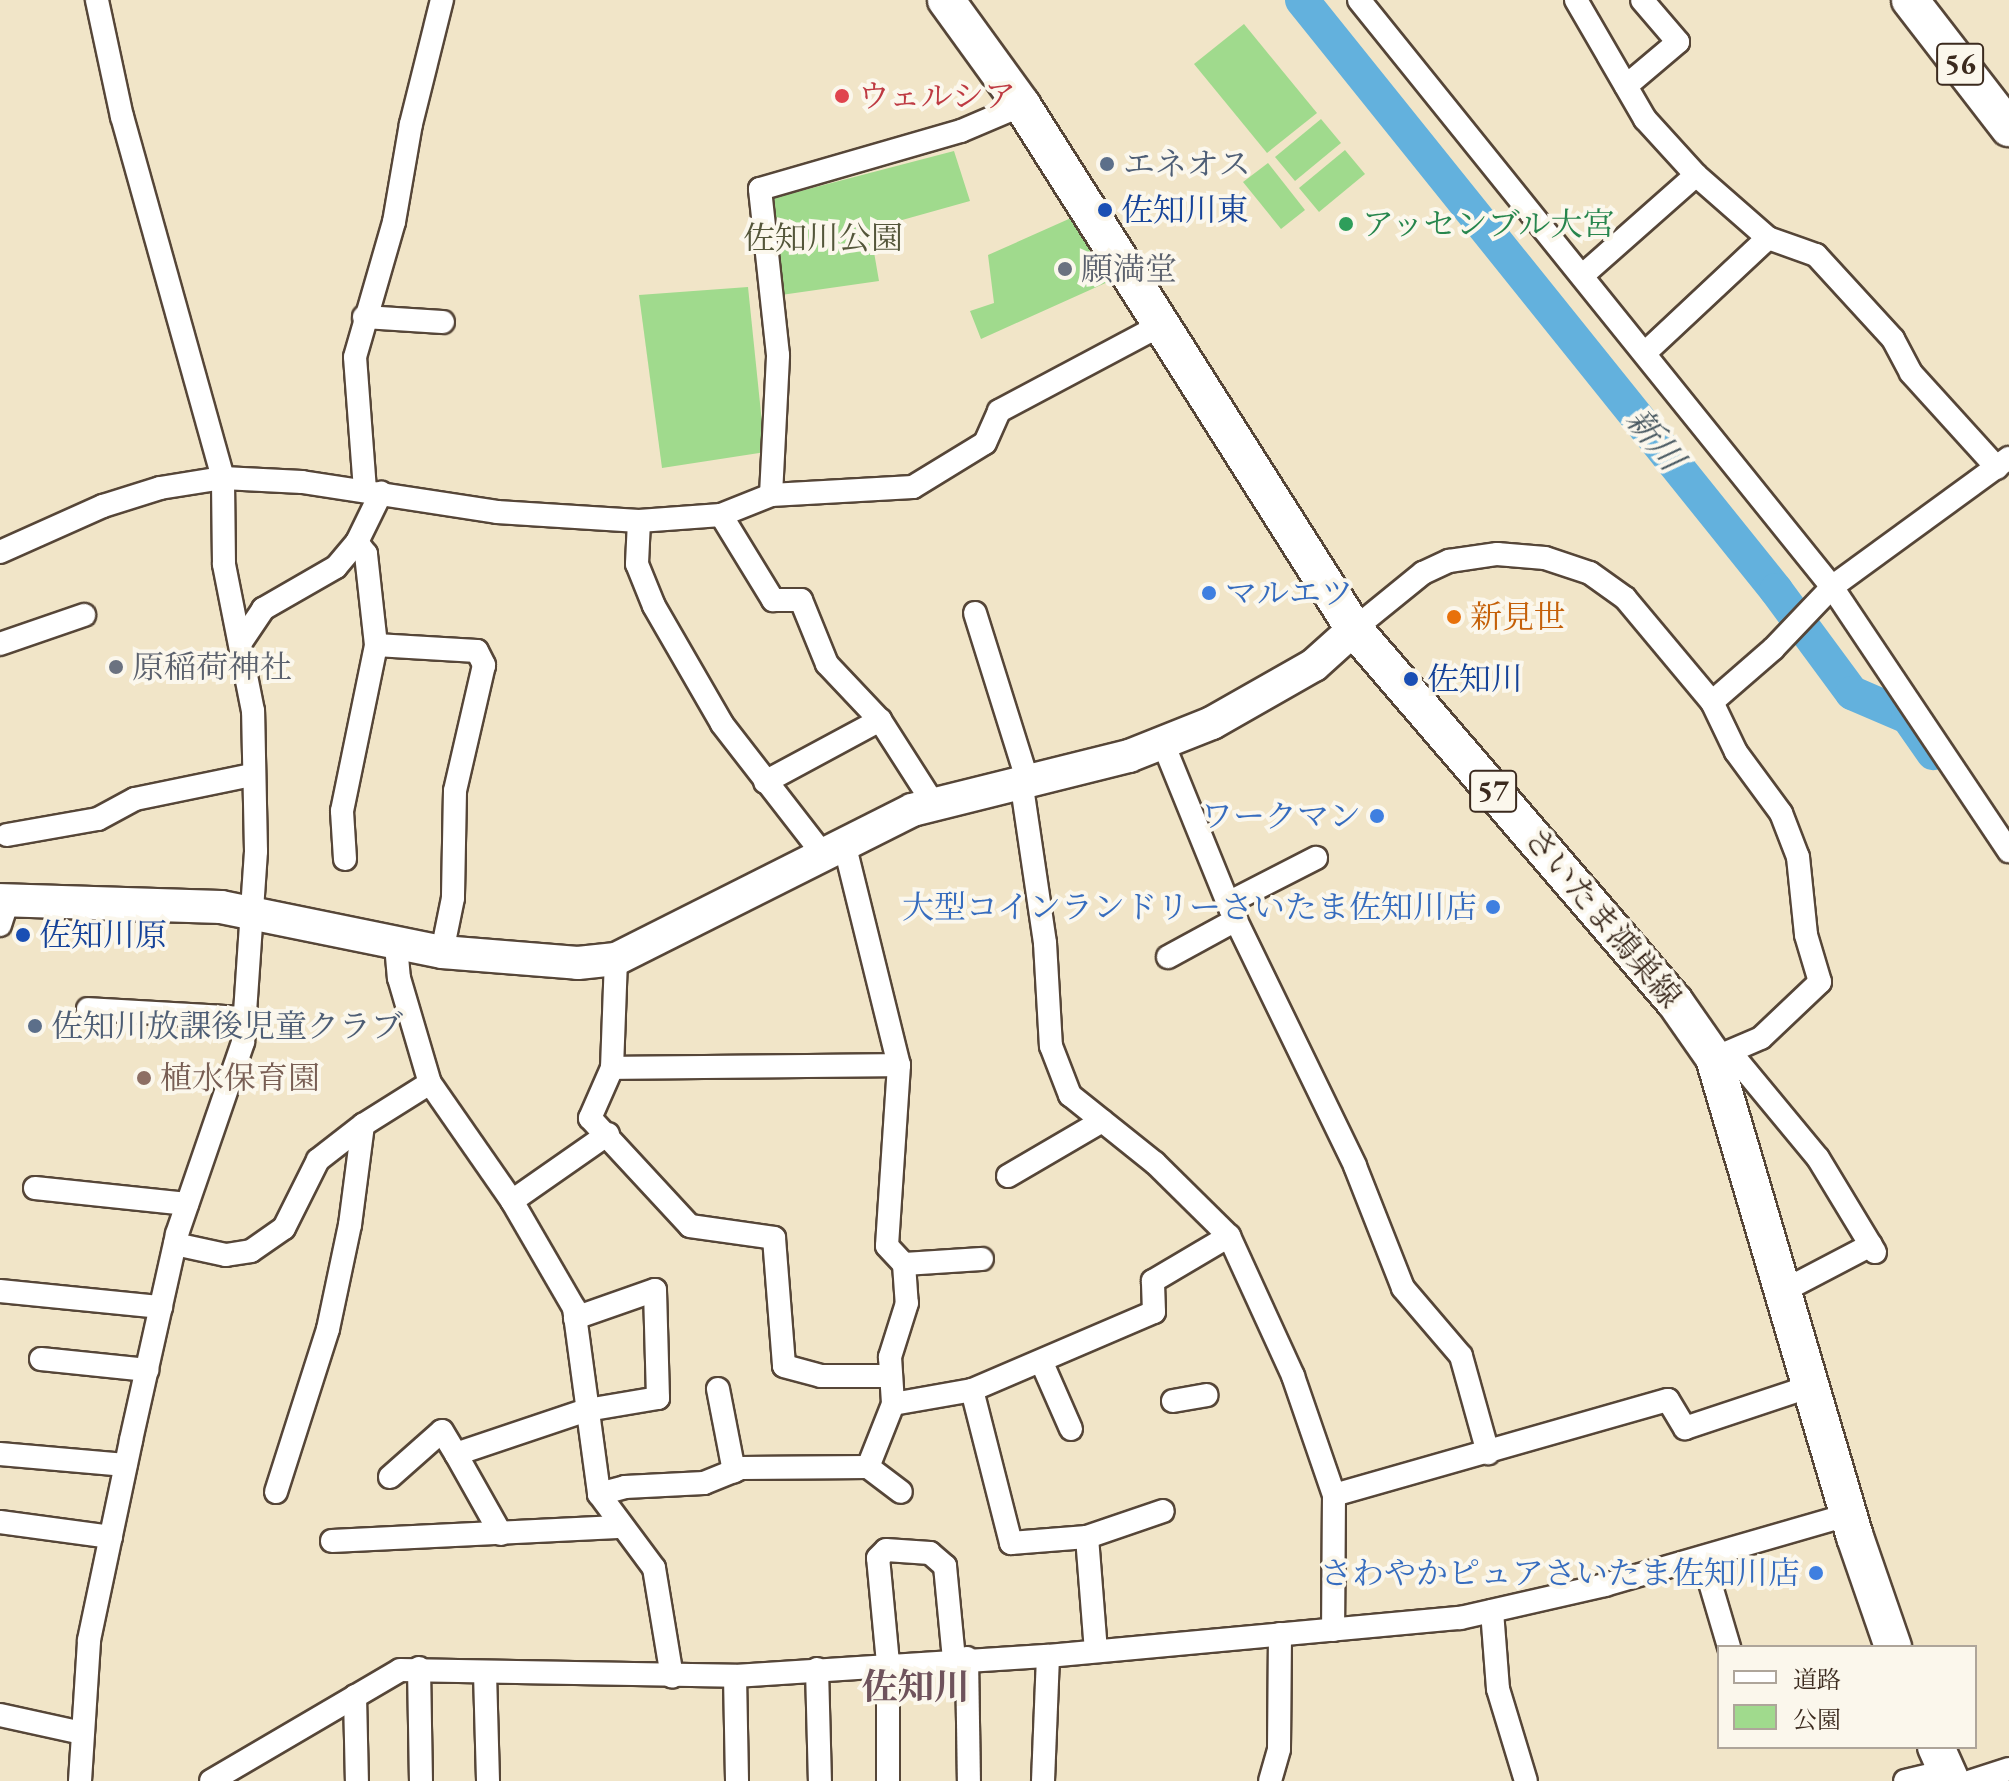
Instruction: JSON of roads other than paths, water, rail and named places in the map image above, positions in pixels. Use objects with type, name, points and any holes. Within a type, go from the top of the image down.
[{"type":"main road","name":"さいたま鴻巣線","points":[[946,0],[1022,105],[1354,629],[1723,1056],[1848,1515],[1892,1645]]},
{"type":"main road","name":"56","points":[[1910,0],[2009,128]]},
{"type":"street","points":[[80,1781],[89,1640],[175,1244],[243,1042],[254,911],[253,711],[224,564],[223,478],[122,117],[97,0]]},
{"type":"street","points":[[241,642],[263,609],[336,567],[357,542],[373,492],[355,357],[364,317],[394,222],[411,124],[442,0]]},
{"type":"street","points":[[1359,0],[1646,352],[1830,589],[2009,851]]},
{"type":"street","points":[[1576,0],[1645,119],[1696,175],[1768,238],[1816,255],[1893,339],[1911,373],[2003,463],[1830,589],[1773,649],[1712,702]]},
{"type":"street","points":[[1626,86],[1678,42],[1642,0]]},
{"type":"street","points":[[771,495],[778,355],[760,189],[961,131],[1022,105]]},
{"type":"street","points":[[1583,275],[1696,175]]},
{"type":"street","points":[[1646,352],[1768,238]]},
{"type":"street","points":[[364,317],[443,322]]},
{"type":"street","points":[[0,552],[103,506],[160,488],[223,478],[373,492],[497,512],[639,521],[721,515],[771,495],[913,487],[985,443],[999,411],[1161,325]]},
{"type":"street","points":[[721,515],[773,600],[801,600],[827,664],[880,720],[935,806]]},
{"type":"street","points":[[639,521],[637,564],[654,606],[722,724],[765,782],[833,848],[899,1065],[887,1246],[904,1264],[907,1303],[888,1376],[893,1404],[884,1438],[868,1467]]},
{"type":"street","points":[[345,859],[342,811],[376,645],[366,554],[357,542]]},
{"type":"street","points":[[3,908],[254,911],[396,945],[442,952],[578,963],[616,959],[912,810],[1026,786],[1163,743],[1212,723],[1314,665],[1423,573],[1449,561],[1497,554],[1545,558],[1590,573],[1625,598],[1712,702],[1736,752],[1781,813],[1798,857],[1806,935],[1820,982],[1761,1038],[1723,1056],[1818,1158],[1873,1249],[1785,1290]]},
{"type":"street","points":[[975,613],[1026,786],[1045,943],[1051,1046],[1070,1095],[1155,1163],[1229,1236],[1293,1376],[1334,1495],[1333,1630]]},
{"type":"street","points":[[0,644],[84,615]]},
{"type":"street","points":[[376,645],[477,651],[484,665],[455,791],[453,898],[442,952]]},
{"type":"street","points":[[765,782],[880,720]]},
{"type":"street","points":[[1163,743],[1232,912],[1355,1166],[1403,1288],[1461,1356],[1488,1453]]},
{"type":"street","points":[[7,835],[98,819],[135,799],[252,775]]},
{"type":"street","points":[[1168,957],[1316,858]]},
{"type":"street","points":[[396,945],[399,978],[430,1083],[512,1201],[575,1318],[599,1494],[654,1568],[672,1677]]},
{"type":"street","points":[[616,959],[612,1068],[590,1118],[690,1226],[774,1238],[784,1366],[821,1376],[888,1376]]},
{"type":"street","points":[[88,1009],[245,1018]]},
{"type":"street","points":[[612,1068],[899,1065]]},
{"type":"street","points":[[175,1244],[226,1255],[251,1251],[284,1228],[318,1160],[363,1125],[430,1083]]},
{"type":"street","points":[[1008,1176],[1102,1121]]},
{"type":"street","points":[[276,1492],[328,1329],[350,1225],[363,1125]]},
{"type":"street","points":[[512,1201],[608,1134]]},
{"type":"street","points":[[35,1188],[187,1204]]},
{"type":"street","points":[[893,1404],[972,1390],[1042,1363],[1154,1312],[1153,1281],[1229,1236]]},
{"type":"street","points":[[904,1264],[982,1259]]},
{"type":"street","points":[[456,1454],[587,1410],[658,1398],[655,1290],[575,1318]]},
{"type":"street","points":[[0,1291],[161,1307]]},
{"type":"street","points":[[41,1359],[147,1370]]},
{"type":"street","points":[[1042,1363],[1071,1429]]},
{"type":"street","points":[[1334,1495],[1668,1400],[1685,1428],[1814,1385]]},
{"type":"street","points":[[718,1389],[734,1471]]},
{"type":"street","points":[[972,1390],[1011,1543],[1087,1537],[1163,1511]]},
{"type":"street","points":[[1173,1401],[1206,1395]]},
{"type":"street","points":[[390,1477],[442,1431],[501,1534]]},
{"type":"street","points":[[0,1454],[126,1465]]},
{"type":"street","points":[[599,1494],[625,1487],[704,1483],[734,1471],[868,1467],[901,1492]]},
{"type":"street","points":[[211,1781],[400,1670],[735,1676],[888,1663],[1048,1656],[1333,1630],[1492,1611],[1703,1559],[1848,1515]]},
{"type":"street","points":[[0,1522],[111,1537]]},
{"type":"street","points":[[332,1541],[623,1527]]},
{"type":"street","points":[[1087,1537],[1096,1651]]},
{"type":"street","points":[[888,1781],[888,1663],[878,1558],[886,1550],[930,1553],[945,1566],[960,1659],[969,1781]]},
{"type":"street","points":[[1703,1559],[1728,1645]]},
{"type":"street","points":[[1492,1611],[1498,1689],[1526,1781]]},
{"type":"street","points":[[1270,1781],[1279,1749],[1280,1634]]},
{"type":"street","points":[[1043,1781],[1048,1656]]},
{"type":"street","points":[[419,1668],[421,1781]]},
{"type":"street","points":[[817,1669],[820,1781]]},
{"type":"street","points":[[485,1673],[488,1781]]},
{"type":"street","points":[[735,1676],[737,1781]]},
{"type":"street","points":[[355,1696],[357,1781]]},
{"type":"street","points":[[0,1715],[82,1733]]},
{"type":"street","points":[[1905,1781],[1952,1770],[2009,1769]]},
{"type":"waterway","name":"新川","points":[[1302,0],[1776,590],[1852,693],[1908,717],[1933,753]]},
{"type":"place","name":"ウェルシア","points":[[842,96]]},
{"type":"place","name":"エネオス","points":[[1107,164]]},
{"type":"place","name":"佐知川東","points":[[1105,210]]},
{"type":"place","name":"アッセンブル大宮","points":[[1346,224]]},
{"type":"place","name":"願満堂","points":[[1065,269]]},
{"type":"place","name":"マルエツ","points":[[1209,593]]},
{"type":"place","name":"新見世","points":[[1454,617]]},
{"type":"place","name":"原稲荷神社","points":[[116,667]]},
{"type":"place","name":"佐知川","points":[[1411,679]]},
{"type":"place","name":"ワークマン","points":[[1377,816]]},
{"type":"place","name":"大型コインランドリーさいたま佐知川店","points":[[1493,907]]},
{"type":"place","name":"佐知川原","points":[[23,935]]},
{"type":"place","name":"佐知川放課後児童クラブ","points":[[35,1026]]},
{"type":"place","name":"植水保育園","points":[[144,1078]]},
{"type":"place","name":"さわやかピュアさいたま佐知川店","points":[[1816,1573]]},
{"type":"district","name":"佐知川","points":[[916,1687]]},
{"type":"park label","name":"佐知川公園","points":[[823,238]]}]
